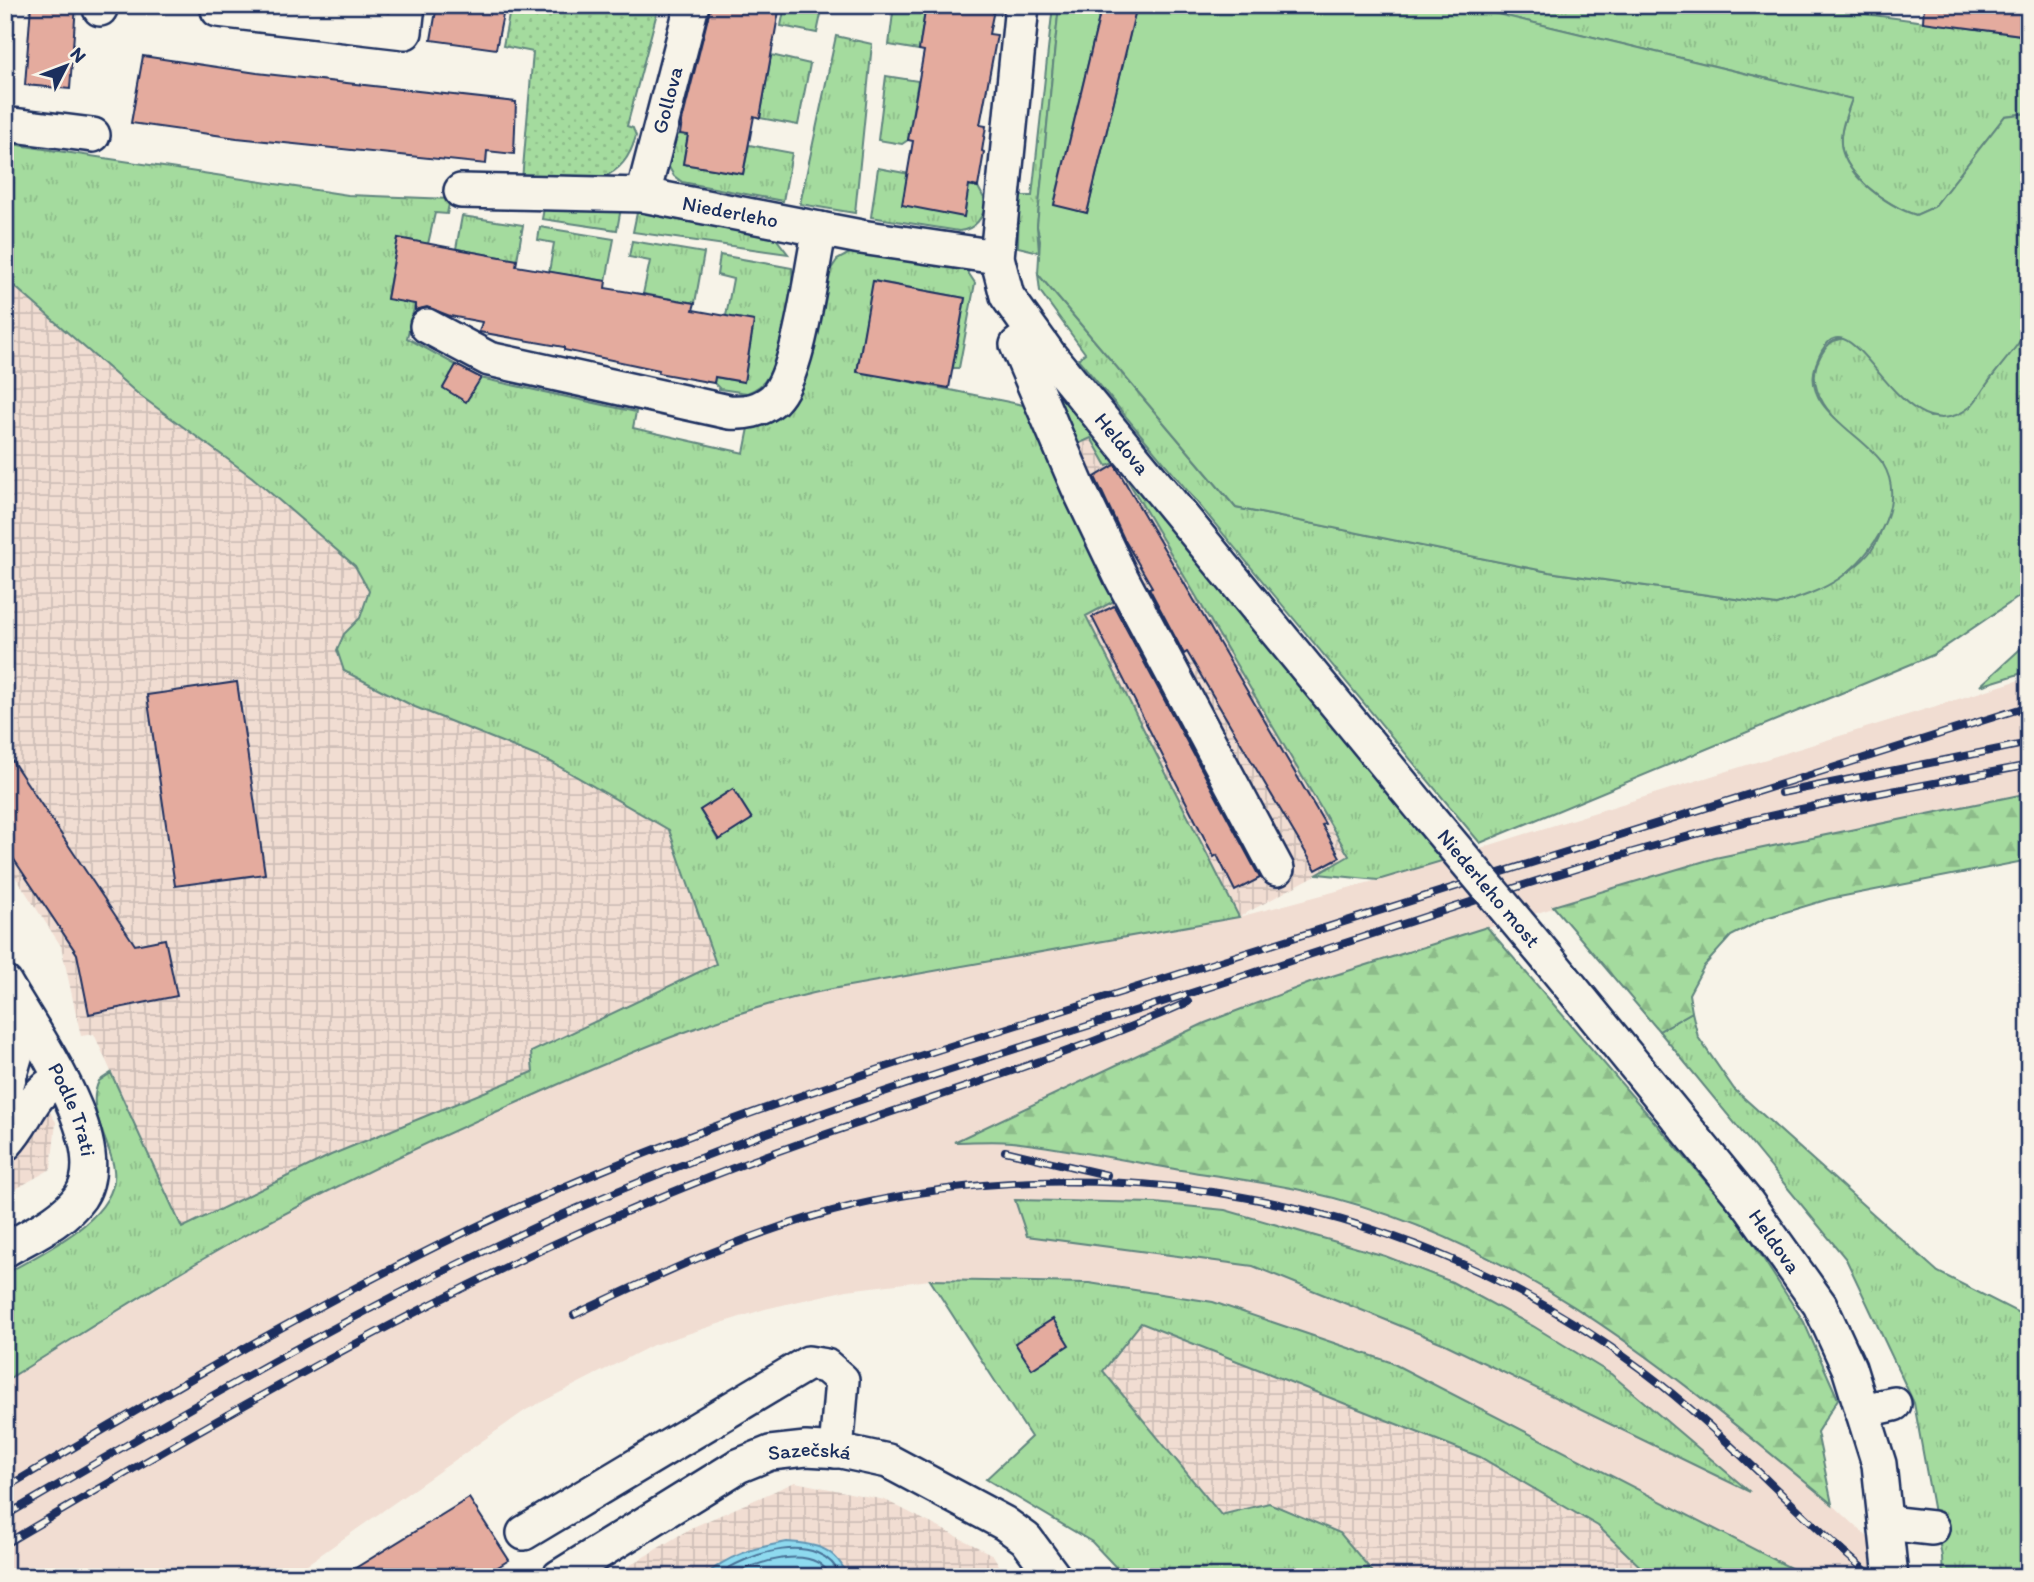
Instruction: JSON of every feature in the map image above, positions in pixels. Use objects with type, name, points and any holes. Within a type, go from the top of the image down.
[{"type":"street","points":[[217,5],[218,10],[290,12],[405,32],[408,5]]},
{"type":"street","name":"Gollova","points":[[643,195],[692,5]]},
{"type":"street","name":"Heldova","points":[[1021,5],[997,257],[1007,296],[1041,344],[1429,817]]},
{"type":"street","points":[[5,124],[93,135]]},
{"type":"street","name":"Niederleho","points":[[461,191],[643,195],[820,229],[997,257]]},
{"type":"street","points":[[426,326],[489,359],[729,412],[754,411],[775,398],[789,376],[820,229]]},
{"type":"street","points":[[1041,344],[1017,345],[1078,487],[1139,610],[1277,869]]},
{"type":"street","name":"Niederleho most","points":[[1429,817],[1548,959]]},
{"type":"street","name":"Heldova","points":[[1548,959],[1748,1204],[1820,1305],[1849,1368],[1879,1464],[1891,1577]]},
{"type":"street","name":"Podle Trati","points":[[5,983],[60,1078],[87,1139],[90,1174],[80,1196],[71,1207],[5,1250]]},
{"type":"street","points":[[5,1091],[26,1020]]},
{"type":"street","points":[[5,1144],[20,1125],[33,1099],[60,1078]]},
{"type":"street","points":[[524,1533],[808,1363],[826,1366],[842,1380],[836,1451]]},
{"type":"street","points":[[1862,1411],[1895,1404]]},
{"type":"street","name":"Sazečská","points":[[559,1577],[738,1466],[770,1453],[806,1449],[836,1451],[888,1461],[1004,1523],[1026,1539],[1054,1577]]},
{"type":"street","points":[[1887,1523],[1932,1528]]},
{"type":"shaded area","points":[[5,278],[138,394],[252,477],[355,566],[369,591],[360,618],[344,634],[344,671],[415,707],[551,762],[669,830],[716,964],[531,1051],[534,1072],[331,1155],[182,1228],[94,1034],[81,1036],[61,946],[5,861]]},
{"type":"shaded area","points":[[1091,437],[1107,466],[1117,461],[1349,857],[1239,917],[1086,616],[1115,601],[1054,456]]},
{"type":"shaded area","points":[[2029,677],[2029,793],[1715,858],[1310,983],[1205,1023],[956,1142],[1009,1141],[1306,1191],[1390,1216],[1473,1249],[1533,1279],[1602,1323],[1672,1373],[1832,1504],[1911,1577],[1808,1577],[1390,1362],[1213,1302],[1089,1283],[930,1280],[847,1290],[765,1309],[653,1345],[526,1410],[289,1577],[5,1577],[5,1381],[239,1238],[359,1175],[480,1118],[660,1041],[774,1002],[832,989],[1239,917],[1378,880]],"holes":[[[1015,1201],[1155,1203],[1225,1210],[1385,1256],[1452,1282],[1533,1326],[1611,1374],[1747,1490],[1445,1344],[1253,1266],[1028,1236]]]},
{"type":"shaded area","points":[[5,1040],[56,1122],[51,1169],[5,1195]]},
{"type":"shaded area","points":[[1141,1323],[1480,1457],[1598,1526],[1651,1577],[1377,1577],[1340,1533],[1270,1503],[1221,1516],[1103,1371]]},
{"type":"shaded area","points":[[795,1482],[885,1500],[993,1555],[1006,1577],[611,1577],[691,1528]]},
{"type":"green space","points":[[511,5],[659,5],[627,126],[633,128],[636,136],[629,155],[618,168],[606,176],[576,182],[522,180],[533,52],[503,46]]},
{"type":"green space","points":[[785,5],[823,5],[817,33],[781,26]]},
{"type":"green space","points":[[894,5],[926,5],[919,50],[889,45]]},
{"type":"green space","points":[[1053,5],[1059,5],[1037,226],[1039,252],[1018,247],[1019,196],[1032,196]]},
{"type":"green space","points":[[1059,5],[1102,5],[1054,204],[1087,213],[1137,5],[1460,5],[1852,99],[1841,136],[1847,162],[1855,174],[1878,196],[1916,215],[1934,207],[2005,116],[2029,113],[2031,304],[2027,331],[1973,404],[1944,418],[1920,412],[1898,394],[1860,352],[1844,339],[1829,341],[1816,364],[1814,380],[1817,394],[1836,420],[1883,464],[1889,479],[1889,511],[1874,542],[1852,568],[1825,587],[1777,605],[1549,572],[1236,508],[1038,274],[1040,240],[1037,226]]},
{"type":"green space","points":[[1460,5],[1799,5],[2029,36],[2029,113],[2005,116],[1934,207],[1916,215],[1879,196],[1847,162],[1841,136],[1851,99]]},
{"type":"green space","points":[[836,36],[872,44],[855,213],[800,204]]},
{"type":"green space","points":[[771,55],[810,64],[798,125],[760,118]]},
{"type":"green space","points":[[886,76],[918,81],[908,140],[902,144],[878,140]]},
{"type":"green space","points":[[680,134],[688,135],[683,164],[743,174],[749,145],[792,153],[783,201],[682,182],[674,176],[666,162],[672,140]]},
{"type":"green space","points":[[5,143],[348,195],[450,199],[447,214],[435,213],[428,244],[398,238],[387,298],[415,304],[407,338],[456,365],[444,388],[466,401],[480,378],[636,412],[633,428],[744,453],[749,428],[766,419],[825,278],[837,260],[857,249],[965,268],[975,283],[959,368],[953,368],[965,298],[874,281],[857,371],[1038,408],[1116,600],[1086,616],[1239,917],[832,989],[757,1008],[683,1033],[463,1127],[313,1199],[180,1272],[5,1381],[5,1274],[56,1245],[91,1219],[104,1204],[112,1187],[113,1165],[95,1107],[99,1081],[111,1073],[182,1228],[331,1155],[533,1072],[531,1052],[716,964],[669,830],[551,762],[415,707],[344,671],[337,650],[344,634],[360,618],[369,591],[355,566],[252,477],[138,394],[5,278]],"holes":[[[733,789],[752,819],[718,840],[700,810]]]},
{"type":"green space","points":[[878,168],[978,187],[986,202],[983,213],[978,222],[970,228],[959,231],[871,217]]},
{"type":"green space","points":[[545,203],[621,208],[617,230],[542,219]]},
{"type":"green space","points":[[638,208],[774,236],[788,254],[633,232]]},
{"type":"green space","points":[[462,216],[523,225],[517,260],[456,249]]},
{"type":"green space","points":[[540,227],[614,239],[606,281],[549,272],[554,243],[538,240]]},
{"type":"green space","points":[[632,241],[704,253],[695,303],[643,294],[650,261],[629,257]]},
{"type":"green space","points":[[720,255],[792,268],[789,307],[778,354],[764,382],[747,393],[720,389],[714,383],[715,377],[744,382],[754,321],[726,316],[733,279],[717,275]]},
{"type":"green space","points":[[1038,274],[1236,508],[1549,572],[1777,605],[1822,587],[1853,568],[1876,544],[1881,530],[1883,463],[1832,415],[1822,401],[1816,386],[1815,371],[1826,347],[1831,342],[1847,338],[1930,417],[1950,415],[1970,407],[2029,327],[2029,590],[1933,655],[1480,843],[1078,359],[1085,353],[1040,291]]},
{"type":"green space","points":[[1044,361],[1445,860],[1378,880],[1318,874],[1349,856],[1117,462],[1107,466],[1091,438],[1069,448]]},
{"type":"green space","points":[[2029,641],[2029,671],[1980,686]]},
{"type":"green space","points":[[2029,793],[2029,860],[1829,899],[1766,918],[1731,936],[1704,966],[1689,994],[1692,1012],[1659,1031],[1553,906],[1715,858]]},
{"type":"green space","points":[[1487,927],[1737,1218],[1804,1322],[1838,1399],[1817,1432],[1832,1504],[1711,1405],[1586,1315],[1521,1275],[1453,1241],[1381,1212],[1288,1187],[1032,1144],[998,1141],[954,1142],[1205,1023],[1310,983]]},
{"type":"green space","points":[[1692,1012],[1698,1037],[1734,1089],[1938,1272],[2029,1318],[2029,1577],[1943,1577],[1942,1557],[1914,1403],[1846,1259],[1659,1031]]},
{"type":"green space","points":[[1015,1200],[1155,1203],[1225,1210],[1385,1256],[1452,1282],[1533,1326],[1611,1374],[1750,1492],[1445,1344],[1253,1266],[1027,1236]]},
{"type":"green space","points":[[930,1280],[1089,1283],[1213,1302],[1390,1362],[1808,1577],[1651,1577],[1598,1526],[1480,1457],[1141,1323],[1103,1371],[1221,1515],[1269,1503],[1340,1533],[1377,1577],[1125,1577],[1092,1542],[986,1479],[1031,1437]]},
{"type":"water","points":[[787,1542],[824,1549],[838,1560],[848,1577],[704,1577],[732,1558],[754,1549]]},
{"type":"building","points":[[31,5],[76,5],[70,89],[25,85]]},
{"type":"building","points":[[437,5],[505,5],[496,49],[431,40]]},
{"type":"building","points":[[711,5],[780,5],[760,118],[754,116],[743,174],[683,164],[688,135],[680,134],[682,121]]},
{"type":"building","points":[[926,5],[995,5],[989,34],[997,35],[980,125],[986,126],[984,152],[978,187],[969,185],[964,217],[902,205],[913,141],[908,140],[924,51],[919,50]]},
{"type":"building","points":[[1102,5],[1137,5],[1087,213],[1054,205]]},
{"type":"building","points":[[1924,5],[2029,5],[2029,36],[1923,22]]},
{"type":"building","points":[[143,56],[257,73],[516,102],[514,154],[487,151],[486,164],[237,138],[131,123]]},
{"type":"building","points":[[398,238],[517,260],[516,266],[606,281],[605,288],[695,303],[693,310],[754,321],[744,382],[715,377],[714,383],[658,373],[659,370],[564,350],[564,347],[479,332],[482,322],[450,316],[427,307],[415,310],[415,304],[387,299]]},
{"type":"building","points":[[873,281],[965,298],[949,388],[857,372]]},
{"type":"building","points":[[456,365],[481,378],[466,402],[443,388]]},
{"type":"building","points":[[1115,465],[1325,824],[1322,825],[1340,857],[1316,870],[1187,652],[1184,654],[1149,588],[1152,587],[1124,539],[1095,477]]},
{"type":"building","points":[[1114,606],[1260,878],[1235,891],[1217,855],[1214,857],[1092,617]]},
{"type":"building","points":[[237,682],[265,874],[175,886],[147,695]]},
{"type":"building","points":[[5,750],[135,945],[165,939],[177,996],[89,1014],[77,954],[5,846]]},
{"type":"building","points":[[733,789],[752,819],[719,840],[700,810]]},
{"type":"building","points":[[1053,1319],[1069,1345],[1032,1369],[1015,1343]]},
{"type":"building","points":[[469,1498],[509,1560],[482,1577],[341,1577]]},
{"type":"railway","points":[[5,1488],[193,1378],[384,1273],[514,1209],[673,1142],[944,1048],[2029,706]]},
{"type":"railway","points":[[1781,793],[2029,743]]},
{"type":"railway","points":[[5,1516],[284,1356],[425,1280],[571,1211],[738,1143],[993,1056],[1593,864],[1708,831],[1788,812],[2029,765]]},
{"type":"railway","points":[[5,1544],[172,1446],[341,1352],[426,1307],[601,1223],[752,1161],[1065,1052],[1188,1002]]},
{"type":"railway","points":[[1005,1151],[1107,1175]]},
{"type":"railway","points":[[574,1315],[712,1252],[784,1226],[857,1205],[959,1188],[1062,1181],[1165,1186],[1267,1202],[1367,1228],[1463,1264],[1555,1312],[1672,1393],[1873,1577]]}]
